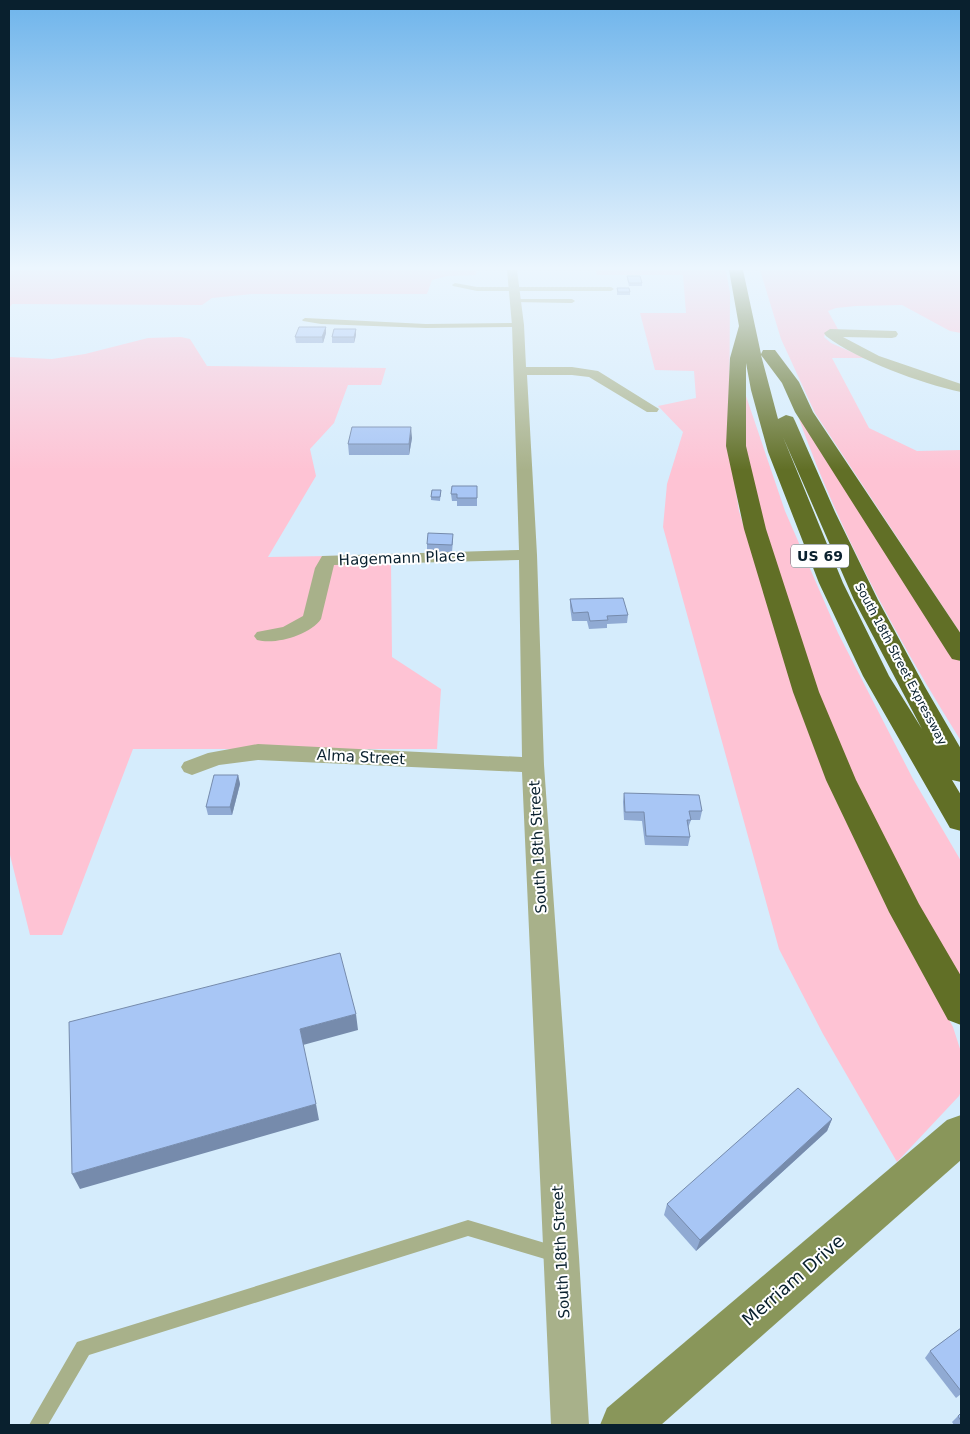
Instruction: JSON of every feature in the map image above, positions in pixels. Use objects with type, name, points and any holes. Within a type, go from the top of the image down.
[{"type":"highway","points":[[744,337],[738,358],[736,446],[753,521],[803,683],[841,780],[906,912],[961,1009]]},
{"type":"highway","name":"South 18th Street Expressway","points":[[750,337],[760,390],[778,452],[831,583],[876,676],[961,820]]},
{"type":"highway","name":"South 18th Street Expressway","points":[[765,337],[784,416],[820,505],[878,626],[924,712],[961,772]]},
{"type":"highway","points":[[769,354],[790,382],[804,412],[961,653]]},
{"type":"main road","name":"Merriam Drive","points":[[624,1425],[961,1134]]},
{"type":"street","name":"South 18th Street","points":[[519,337],[528,555],[533,765],[570,1425]]},
{"type":"street","points":[[834,337],[842,344],[861,353],[961,388]]},
{"type":"street","points":[[520,371],[572,371],[593,374],[652,409]]},
{"type":"street","name":"Hagemann Place","points":[[264,636],[285,634],[298,629],[312,619],[324,568],[328,560],[528,555]]},
{"type":"street","name":"Alma Street","points":[[192,767],[216,758],[258,752],[533,765]]},
{"type":"lane","points":[[38,1425],[83,1348],[468,1228],[562,1257]]},
{"type":"shaded area","points":[[181,337],[190,339],[207,366],[386,368],[381,385],[348,385],[334,423],[310,449],[316,476],[268,557],[389,555],[391,562],[392,657],[441,689],[437,749],[133,749],[62,935],[30,935],[9,851],[9,357],[52,359],[85,354],[148,338]]},
{"type":"shaded area","points":[[646,337],[730,337],[729,448],[739,511],[794,687],[878,885],[953,1027],[961,1052],[961,1091],[959,1096],[897,1162],[823,1034],[779,949],[663,527],[667,484],[683,432],[658,406],[696,398],[694,371],[655,370]]},
{"type":"shaded area","points":[[780,337],[824,337],[831,343],[865,358],[832,358],[869,428],[917,451],[961,450],[961,634],[815,413]]},
{"type":"shaded area","points":[[746,396],[785,511],[838,633],[913,779],[961,861],[961,989],[871,821],[811,679],[743,454]]},
{"type":"shaded area","points":[[799,419],[805,420],[961,663],[961,741],[914,664],[871,584],[833,503]]},
{"type":"building","points":[[352,427],[411,427],[409,444],[348,444]]},
{"type":"building","points":[[452,486],[477,486],[477,498],[457,498],[457,494],[451,494]]},
{"type":"building","points":[[432,490],[441,490],[440,497],[431,497]]},
{"type":"building","points":[[428,533],[453,534],[452,545],[427,544]]},
{"type":"building","points":[[623,598],[628,615],[607,616],[608,620],[590,621],[588,612],[573,613],[570,599]]},
{"type":"building","points":[[214,775],[238,775],[230,807],[206,807]]},
{"type":"building","points":[[624,793],[699,795],[702,811],[689,811],[691,820],[687,820],[690,837],[646,836],[644,812],[625,812]]},
{"type":"building","points":[[340,953],[356,1014],[300,1029],[316,1104],[72,1174],[69,1022]]},
{"type":"building","points":[[798,1088],[832,1119],[700,1240],[667,1204]]},
{"type":"building","points":[[961,1328],[961,1391],[930,1351]]}]
